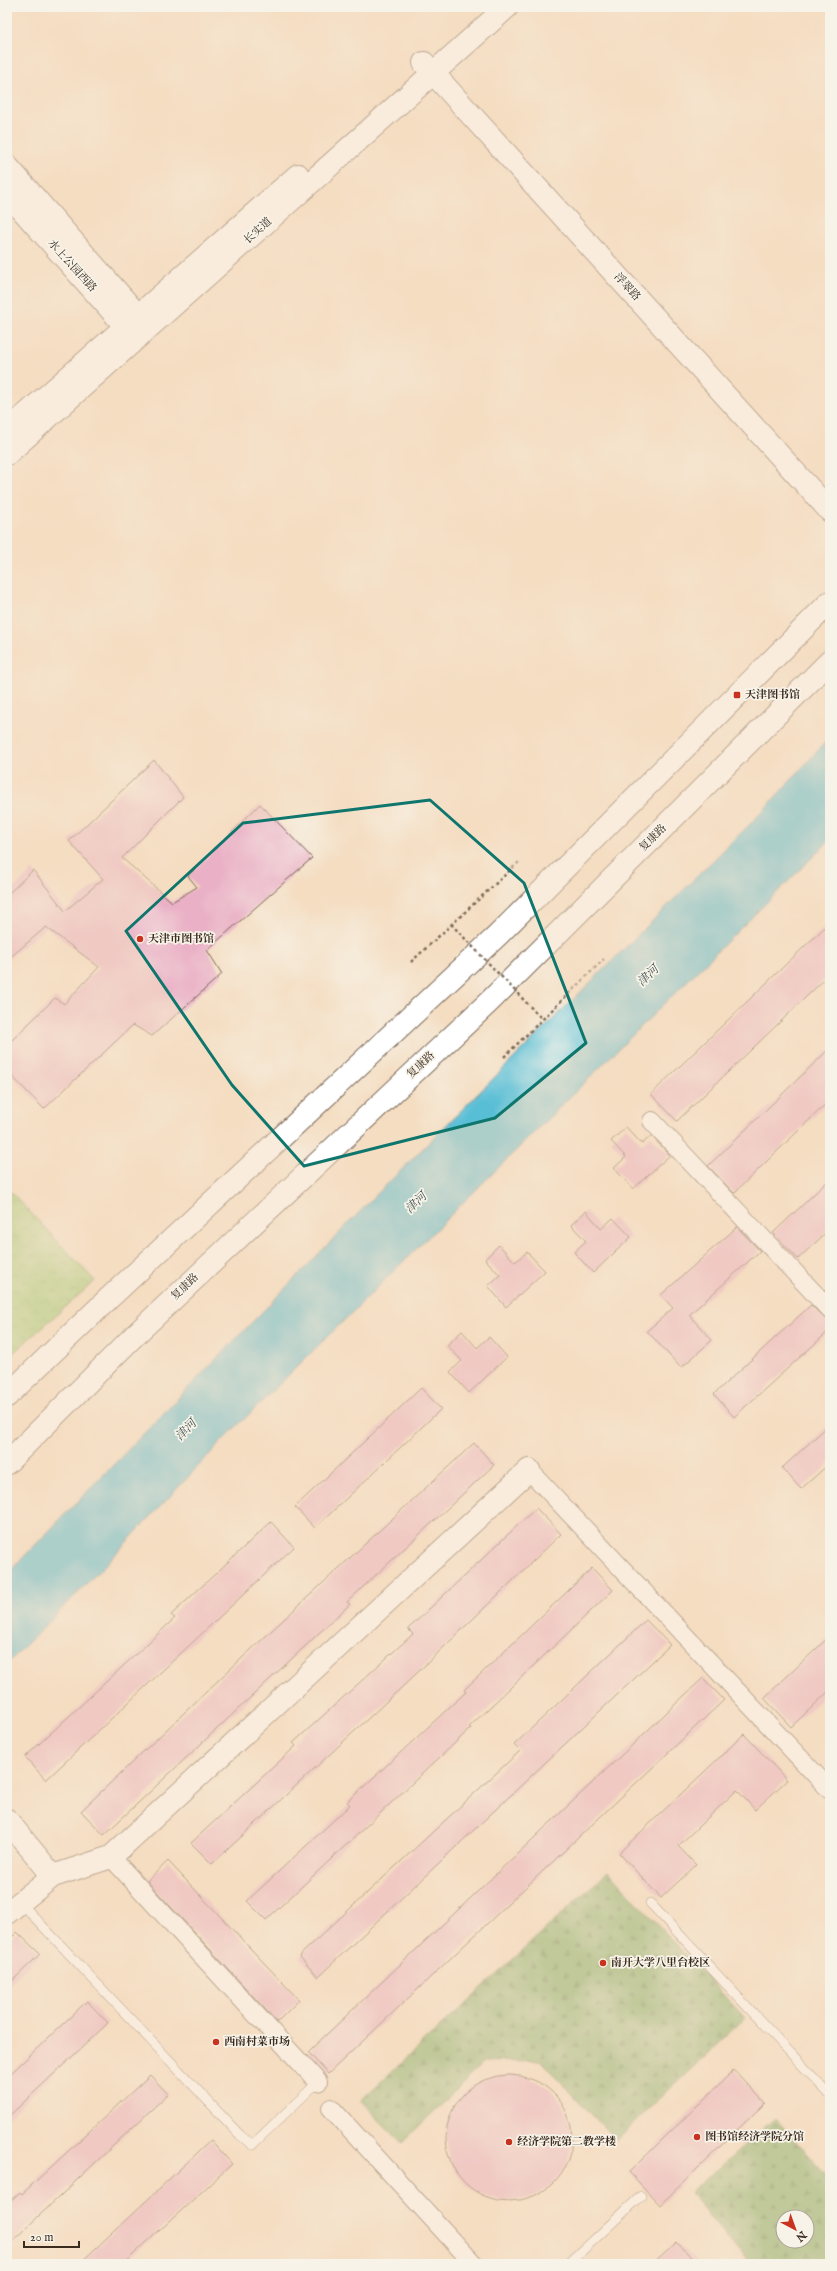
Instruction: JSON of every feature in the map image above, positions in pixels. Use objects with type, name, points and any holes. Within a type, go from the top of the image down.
[{"type":"main road","name":"长实道","points":[[429,68],[487,7]]},
{"type":"main road","name":"长实道","points":[[7,454],[138,327],[429,68],[507,7]]},
{"type":"main road","name":"浮翠路","points":[[429,68],[830,511]]},
{"type":"main road","points":[[7,166],[138,327]]},
{"type":"main road","name":"水上公园西路","points":[[7,193],[138,327]]},
{"type":"main road","name":"长实道","points":[[7,431],[138,327]]},
{"type":"main road","points":[[7,1396],[111,1295],[498,935],[830,602]]},
{"type":"main road","name":"复康路","points":[[7,1463],[136,1334],[490,1001],[830,661]]},
{"type":"main road","points":[[13,1908],[53,1876],[110,1856],[529,1470]]},
{"type":"main road","points":[[7,1820],[53,1876]]},
{"type":"street","points":[[652,1121],[830,1310]]},
{"type":"street","points":[[529,1470],[830,1790]]},
{"type":"street","points":[[110,1856],[318,2082]]},
{"type":"street","points":[[331,2108],[474,2264]]},
{"type":"lane","points":[[650,1903],[830,2096]]},
{"type":"lane","points":[[13,1908],[234,2130],[252,2145],[318,2082]]},
{"type":"lane","points":[[568,2264],[641,2196]]},
{"type":"path","points":[[411,962],[519,862]]},
{"type":"path","points":[[451,924],[542,1019]]},
{"type":"path","points":[[504,1057],[604,959]]},
{"type":"highlighted area","points":[[430,800],[524,883],[586,1043],[495,1118],[304,1166],[232,1085],[126,931],[243,823]]},
{"type":"green space","points":[[11,1192],[95,1281],[7,1358],[7,1196]]},
{"type":"green space","points":[[608,1871],[745,2018],[616,2140],[540,2060],[484,2062],[402,2143],[360,2101]]},
{"type":"green space","points":[[775,2118],[830,2180],[830,2264],[750,2264],[690,2193]]},
{"type":"water","name":"津河","points":[[830,737],[830,840],[225,1438],[106,1564],[7,1664],[7,1574],[377,1194],[761,813]]},
{"type":"building","name":"天津市图书馆","points":[[154,760],[183,797],[122,858],[172,902],[197,887],[188,876],[260,804],[312,858],[207,950],[222,974],[152,1036],[133,1025],[44,1109],[7,1071],[7,1045],[55,998],[64,1004],[99,967],[46,927],[7,960],[7,895],[33,870],[65,911],[103,879],[69,841]]},
{"type":"building","points":[[830,922],[830,974],[677,1121],[651,1094]]},
{"type":"building","points":[[830,1048],[830,1100],[734,1193],[708,1166]]},
{"type":"building","points":[[626,1127],[642,1144],[651,1136],[670,1155],[633,1189],[614,1168],[626,1157],[611,1141]]},
{"type":"building","points":[[830,1179],[830,1229],[798,1259],[773,1233]]},
{"type":"building","points":[[586,1211],[601,1229],[613,1218],[631,1237],[593,1273],[574,1252],[586,1241],[571,1225]]},
{"type":"building","points":[[737,1227],[760,1251],[689,1315],[712,1340],[681,1368],[647,1331],[673,1308],[661,1295]]},
{"type":"building","points":[[499,1245],[515,1262],[527,1252],[545,1271],[506,1307],[488,1286],[500,1275],[485,1259]]},
{"type":"building","points":[[811,1305],[823,1317],[830,1320],[830,1330],[734,1417],[714,1394]]},
{"type":"building","points":[[462,1331],[477,1348],[489,1337],[507,1357],[469,1393],[450,1372],[462,1361],[447,1345]]},
{"type":"building","points":[[421,1388],[441,1409],[315,1528],[295,1507]]},
{"type":"building","points":[[830,1424],[830,1463],[801,1489],[782,1468]]},
{"type":"building","points":[[474,1443],[494,1465],[347,1602],[350,1604],[104,1835],[81,1811],[227,1672]]},
{"type":"building","points":[[536,1508],[561,1534],[416,1674],[212,1864],[191,1843],[296,1746],[293,1743],[413,1634],[408,1629]]},
{"type":"building","points":[[271,1522],[294,1547],[46,1780],[25,1757],[175,1618],[171,1615]]},
{"type":"building","points":[[592,1568],[613,1590],[469,1727],[471,1728],[266,1920],[247,1901],[350,1805],[347,1802],[466,1692],[464,1690]]},
{"type":"building","points":[[646,1620],[670,1645],[318,1977],[299,1956],[520,1751],[514,1745]]},
{"type":"building","points":[[830,1636],[830,1690],[791,1727],[764,1698]]},
{"type":"building","points":[[703,1678],[724,1700],[328,2074],[308,2052]]},
{"type":"building","points":[[744,1734],[787,1780],[755,1810],[737,1790],[678,1846],[696,1865],[661,1898],[619,1853]]},
{"type":"building","points":[[168,1861],[299,2000],[277,2022],[147,1881]]},
{"type":"building","points":[[17,1932],[40,1954],[7,1986],[7,1942]]},
{"type":"building","points":[[87,2001],[108,2023],[7,2118],[7,2077]]},
{"type":"building","name":"图书馆经济学院分馆","points":[[734,2070],[765,2103],[660,2205],[629,2172]]},
{"type":"building","points":[[150,2075],[168,2094],[7,2246],[7,2204],[20,2192],[22,2194]]},
{"type":"building","name":"经济学院第二教学楼","points":[[515,2075],[539,2082],[554,2093],[565,2108],[571,2126],[571,2150],[565,2168],[554,2183],[539,2194],[521,2200],[503,2201],[479,2194],[464,2183],[453,2168],[447,2150],[446,2132],[453,2108],[464,2093],[479,2082],[497,2076]]},
{"type":"building","points":[[211,2140],[232,2164],[123,2264],[79,2264]]},
{"type":"building","points":[[676,2243],[700,2264],[653,2264]]},
{"type":"place","name":"天津图书馆","points":[[737,695]]},
{"type":"place","name":"天津市图书馆","points":[[140,939]]},
{"type":"place","name":"南开大学八里台校区","points":[[603,1963]]},
{"type":"place","name":"西南村菜市场","points":[[216,2042]]},
{"type":"place","name":"图书馆经济学院分馆","points":[[697,2137]]},
{"type":"place","name":"经济学院第二教学楼","points":[[509,2142]]}]
